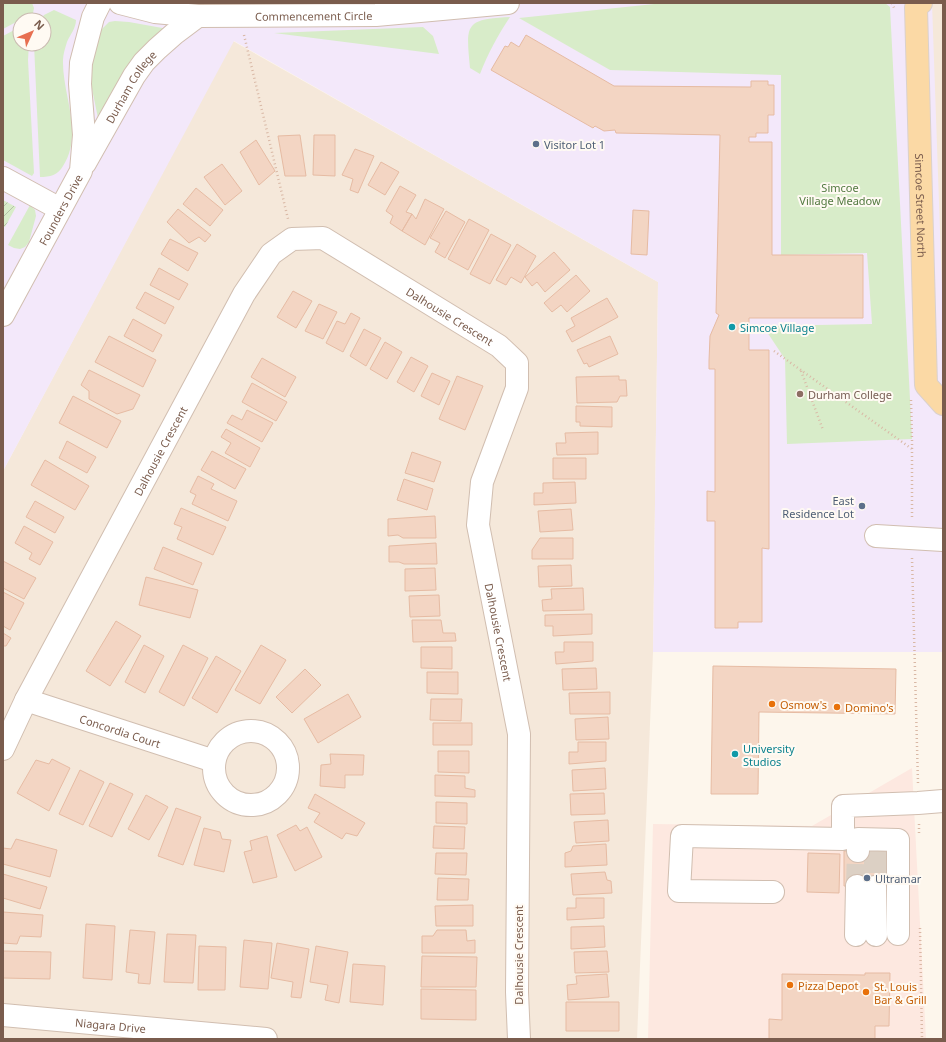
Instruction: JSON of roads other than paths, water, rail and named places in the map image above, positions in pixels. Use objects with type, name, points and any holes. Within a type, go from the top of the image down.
[{"type":"main road","name":"Simcoe Street North","points":[[921,3],[916,7],[926,385],[943,404]]},
{"type":"street","name":"Founders Drive","points":[[3,315],[81,171],[84,135],[80,84],[81,63],[93,17],[100,3]]},
{"type":"street","name":"Commencement Circle","points":[[120,3],[155,12],[198,16],[376,14],[508,3]]},
{"type":"street","name":"Durham College","points":[[81,171],[134,76],[144,62],[174,34],[198,16]]},
{"type":"street","points":[[3,178],[60,209]]},
{"type":"street","name":"Dalhousie Crescent","points":[[3,749],[26,700],[244,294],[271,254],[292,239],[323,238],[499,346],[517,363],[517,388],[482,482],[478,525],[519,734],[518,1039]]},
{"type":"street","points":[[876,536],[943,540]]},
{"type":"street","name":"Concordia Court","points":[[26,700],[214,761]]},
{"type":"street","points":[[862,844],[843,806],[943,801]]},
{"type":"street","points":[[773,892],[679,891],[682,836],[862,844],[898,840],[898,934]]},
{"type":"street","points":[[866,887],[866,935]]},
{"type":"street","name":"Niagara Drive","points":[[3,1016],[266,1039]]},
{"type":"tunnel","points":[[857,886],[858,851]]},
{"type":"tunnel","points":[[875,851],[875,887]]},
{"type":"place","name":"Visitor Lot 1","points":[[536,144]]},
{"type":"place","name":"Simcoe Village","points":[[732,327]]},
{"type":"place","name":"Durham College","points":[[800,394]]},
{"type":"place","name":"East Residence Lot","points":[[862,506]]},
{"type":"place","name":"Osmow's","points":[[772,704]]},
{"type":"place","name":"Domino's","points":[[837,707]]},
{"type":"place","name":"University Studios","points":[[735,754]]},
{"type":"place","name":"Ultramar","points":[[867,878]]},
{"type":"place","name":"Pizza Depot","points":[[790,985]]},
{"type":"place","name":"St. Louis Bar & Grill","points":[[866,992]]},
{"type":"park label","name":"Simcoe Village Meadow","points":[[840,193]]}]
